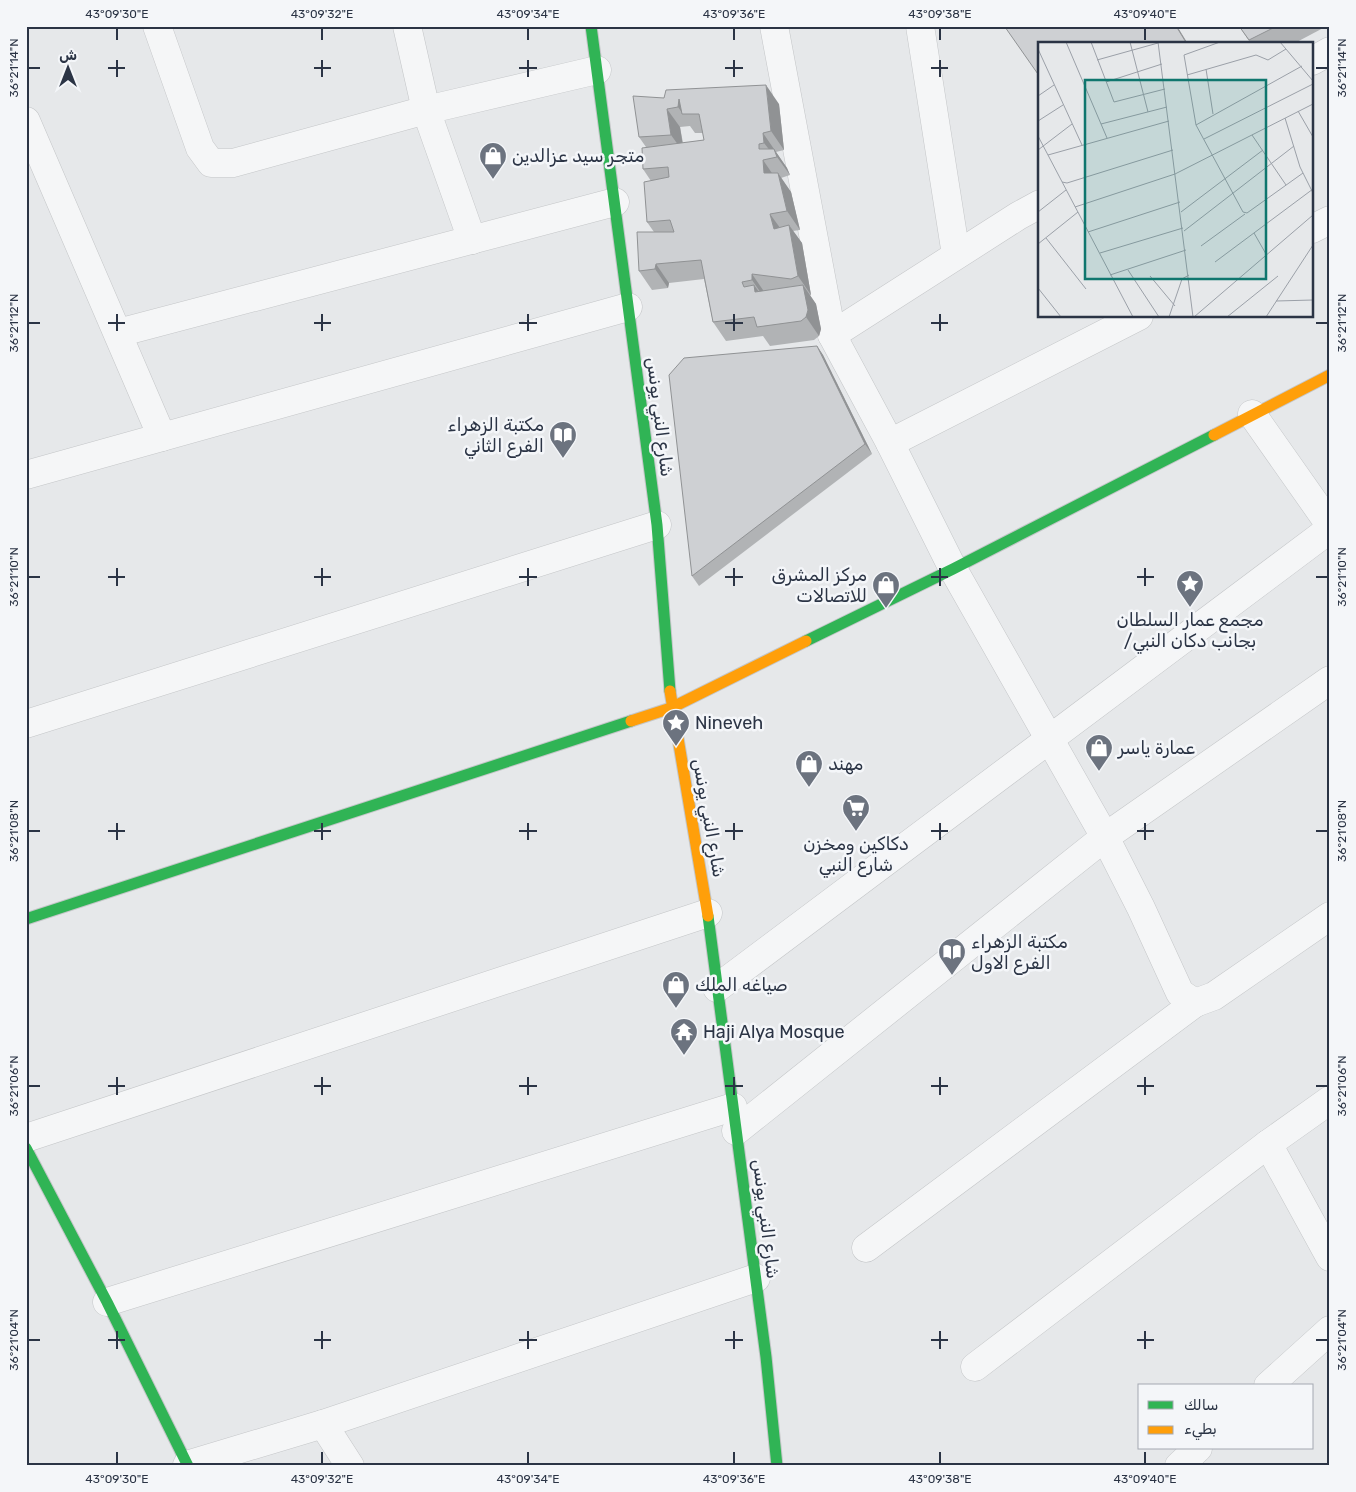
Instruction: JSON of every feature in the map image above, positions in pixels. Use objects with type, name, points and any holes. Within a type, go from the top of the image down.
[{"type":"street","points":[[157,26],[200,148],[211,163],[233,163],[426,110],[597,70]]},
{"type":"street","points":[[407,26],[426,110],[472,240]]},
{"type":"street","name":"شارع النبي يونس","points":[[591,26],[657,525],[671,708],[708,914],[756,1278],[773,1464]]},
{"type":"street","points":[[774,26],[832,335],[890,443],[953,569],[1104,838],[1141,908],[1180,993],[1195,1003]]},
{"type":"street","points":[[920,26],[956,255]]},
{"type":"street","points":[[1314,60],[1330,51]]},
{"type":"street","points":[[26,121],[162,437]]},
{"type":"street","points":[[118,333],[614,202]]},
{"type":"street","points":[[832,335],[956,255],[1038,205]]},
{"type":"street","points":[[1314,228],[1330,220]]},
{"type":"street","points":[[26,475],[628,307]]},
{"type":"street","points":[[890,443],[1136,318]]},
{"type":"street","points":[[26,919],[671,708],[953,569],[1330,374]]},
{"type":"street","points":[[1252,414],[1330,525]]},
{"type":"street","points":[[26,724],[657,525]]},
{"type":"street","points":[[718,988],[1330,529]]},
{"type":"street","points":[[107,1302],[735,1119],[1104,838],[1330,680]]},
{"type":"street","points":[[26,1138],[708,914]]},
{"type":"street","points":[[866,1248],[1195,1003],[1214,996],[1330,916]]},
{"type":"street","points":[[975,1367],[1268,1144],[1330,1100]]},
{"type":"street","points":[[1268,1144],[1330,1257]]},
{"type":"street","points":[[26,1148],[107,1302],[188,1466],[323,1424],[756,1278]]},
{"type":"street","points":[[1270,1384],[1330,1330]]},
{"type":"street","points":[[323,1424],[350,1466]]},
{"type":"street","points":[[1178,1466],[1196,1450]]},
{"type":"building","points":[[1176,26],[1186,42],[1038,42],[1038,74],[1005,27]]},
{"type":"building","points":[[1239,26],[1277,26],[1249,40]]},
{"type":"building","points":[[766,85],[771,131],[763,133],[764,143],[759,144],[759,149],[774,149],[777,157],[763,160],[764,173],[778,173],[787,211],[770,214],[774,229],[789,225],[798,276],[791,279],[752,274],[752,280],[742,282],[744,287],[754,285],[755,292],[803,285],[808,310],[806,317],[801,321],[757,327],[754,317],[713,322],[701,260],[656,264],[655,269],[639,271],[637,232],[674,232],[670,220],[647,222],[644,182],[669,177],[668,167],[643,169],[642,148],[704,140],[699,114],[682,114],[679,99],[678,107],[667,109],[671,135],[639,137],[633,96],[664,98],[666,90]]},
{"type":"building","points":[[817,346],[865,444],[692,576],[669,375],[684,358]]},
{"type":"traffic: fast","points":[[591,26],[657,525],[670,691]]},
{"type":"traffic: fast","points":[[806,641],[953,569],[1214,435]]},
{"type":"traffic: fast","points":[[26,919],[631,721]]},
{"type":"traffic: fast","points":[[708,916],[766,1357],[777,1466]]},
{"type":"traffic: fast","points":[[26,1148],[107,1302],[188,1466]]},
{"type":"traffic: slow","points":[[1214,435],[1330,375]]},
{"type":"traffic: slow","points":[[631,721],[671,708],[806,641]]},
{"type":"traffic: slow","points":[[670,691],[708,916]]},
{"type":"place","name":"متجر سيد عزالدين","points":[[493,180]]},
{"type":"place","name":"مكتبة الزهراء الفرع الثاني","points":[[563,459]]},
{"type":"place","name":"مجمع عمار السلطان /بجانب دكان النبي","points":[[1190,608]]},
{"type":"place","name":"مركز المشرق للاتصالات","points":[[886,609]]},
{"type":"place","name":"Nineveh","points":[[676,747]]},
{"type":"place","name":"عمارة ياسر","points":[[1099,772]]},
{"type":"place","name":"مهند","points":[[809,788]]},
{"type":"place","name":"دكاكين ومخزن شارع النبي","points":[[856,832]]},
{"type":"place","name":"مكتبة الزهراء الفرع الاول","points":[[952,976]]},
{"type":"place","name":"صياغه الملك","points":[[676,1009]]},
{"type":"place","name":"Haji Alya Mosque","points":[[684,1056]]}]
